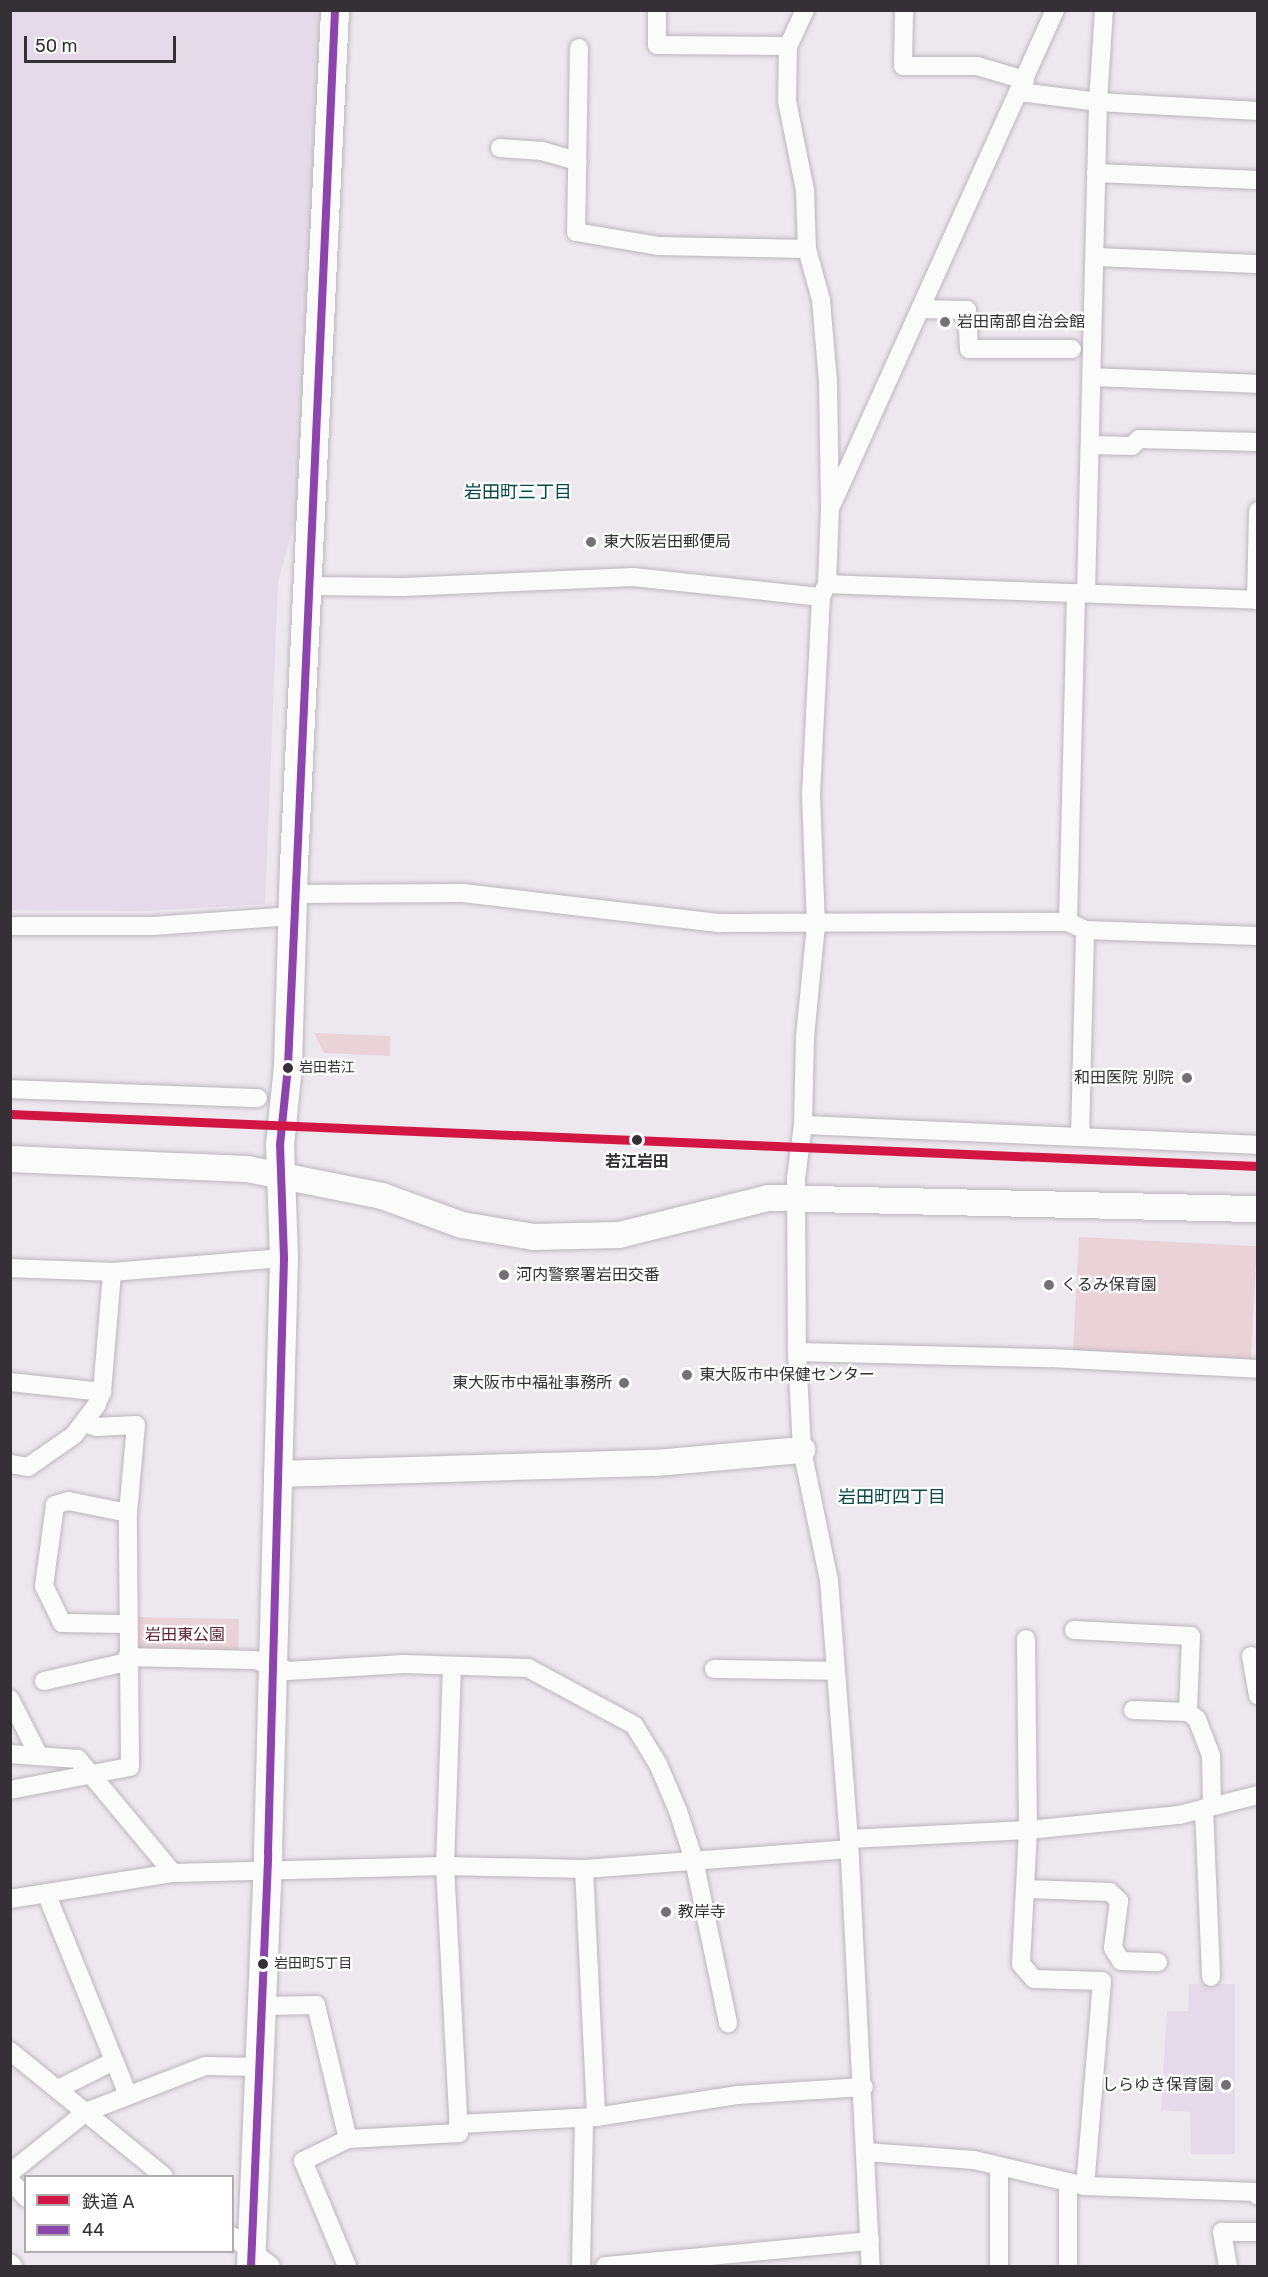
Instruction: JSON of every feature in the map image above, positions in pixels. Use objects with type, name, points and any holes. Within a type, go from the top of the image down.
[{"type":"main road","points":[[252,2255],[267,1870],[270,1665],[284,1258],[282,1174],[335,10]]},
{"type":"street","points":[[657,10],[657,45],[788,46]]},
{"type":"street","points":[[805,10],[788,46],[787,101],[805,189],[807,249],[822,312],[830,509],[811,795],[816,925],[805,1037],[803,1125],[796,1197],[797,1352],[802,1450],[829,1580],[864,2087],[871,2266]]},
{"type":"street","points":[[904,10],[903,66],[977,66],[1023,86],[1098,102],[1257,111]]},
{"type":"street","points":[[830,509],[1023,86],[1055,10]]},
{"type":"street","points":[[1068,922],[1081,593],[1090,445],[1098,102],[1104,10]]},
{"type":"street","points":[[579,48],[576,232],[658,246],[807,249]]},
{"type":"street","points":[[500,148],[542,151],[578,161]]},
{"type":"street","points":[[1096,173],[1257,180]]},
{"type":"street","points":[[1095,257],[1257,264]]},
{"type":"street","points":[[922,309],[967,310],[969,349],[1072,349]]},
{"type":"street","points":[[1092,377],[1257,384]]},
{"type":"street","points":[[1090,445],[1132,446],[1139,439],[1257,442]]},
{"type":"street","points":[[309,586],[403,587],[633,577],[824,590],[1081,593],[1257,600],[1257,511]]},
{"type":"street","points":[[10,926],[153,926],[293,905],[463,892],[720,923],[816,925],[1068,922],[1085,930],[1257,936]]},
{"type":"street","points":[[1080,1137],[1085,930]]},
{"type":"street","points":[[10,1089],[258,1098]]},
{"type":"street","points":[[803,1125],[1257,1145]]},
{"type":"street","points":[[10,1159],[248,1169],[282,1174],[382,1196],[462,1225],[534,1237],[619,1235],[768,1198],[1257,1209]]},
{"type":"street","points":[[10,1268],[112,1272],[284,1258]]},
{"type":"street","points":[[10,1464],[28,1467],[74,1435],[84,1423],[102,1392],[112,1272]]},
{"type":"street","points":[[797,1352],[1050,1358],[1257,1369]]},
{"type":"street","points":[[10,1382],[102,1392]]},
{"type":"street","points":[[10,1790],[96,1776],[130,1767],[127,1659],[128,1513],[136,1425],[96,1427],[84,1423]]},
{"type":"street","points":[[277,1474],[667,1462],[802,1450]]},
{"type":"street","points":[[127,1624],[62,1623],[44,1586],[55,1505],[68,1501],[128,1513]]},
{"type":"street","points":[[1074,1630],[1191,1636],[1188,1713]]},
{"type":"street","points":[[1026,1639],[1027,1889],[1020,1964],[1034,1979],[1102,1981],[1068,2266]]},
{"type":"street","points":[[1251,1656],[1257,1695]]},
{"type":"street","points":[[44,1681],[127,1659],[255,1660],[288,1671],[452,1666],[528,1668],[634,1725],[662,1773],[694,1860],[728,2024]]},
{"type":"street","points":[[347,2266],[303,2160],[348,2139],[459,2133],[445,1866],[452,1666]]},
{"type":"street","points":[[714,1669],[836,1671]]},
{"type":"street","points":[[10,1699],[39,1756]]},
{"type":"street","points":[[1133,1710],[1188,1713],[1197,1719],[1211,1755],[1208,1807],[1211,1977]]},
{"type":"street","points":[[10,1754],[78,1759],[96,1776],[173,1873]]},
{"type":"street","points":[[10,1899],[173,1873],[445,1866],[584,1869],[694,1860],[1179,1815],[1257,1795]]},
{"type":"street","points":[[581,2266],[590,2117],[584,1869]]},
{"type":"street","points":[[1027,1889],[1110,1892],[1119,1901],[1113,1948],[1121,1961],[1158,1962]]},
{"type":"street","points":[[46,1893],[128,2096]]},
{"type":"street","points":[[262,2006],[316,2005],[348,2139]]},
{"type":"street","points":[[10,2051],[86,2112],[151,2173]]},
{"type":"street","points":[[58,2089],[114,2061]]},
{"type":"street","points":[[10,2173],[86,2112],[205,2066],[259,2067]]},
{"type":"street","points":[[458,2124],[590,2117],[738,2096],[864,2087]]},
{"type":"street","points":[[866,2152],[974,2160],[999,2169],[1076,2184],[1256,2192],[1257,2196]]},
{"type":"street","points":[[999,2169],[999,2266]]},
{"type":"street","points":[[10,2180],[24,2196]]},
{"type":"street","points":[[1228,2266],[1222,2232],[1257,2232]]},
{"type":"street","points":[[605,2266],[729,2261],[870,2241]]},
{"type":"shaded area","points":[[11,11],[322,11],[296,518],[278,582],[265,904],[144,911],[11,910]]},
{"type":"shaded area","points":[[1189,1984],[1235,1984],[1235,2154],[1191,2154],[1190,2112],[1161,2110],[1167,2011],[1188,2011]]},
{"type":"green space","points":[[314,1033],[390,1036],[390,1056],[324,1053]]},
{"type":"green space","points":[[1079,1237],[1257,1246],[1251,1359],[1073,1350]]},
{"type":"green space","name":"岩田東公園","points":[[131,1617],[239,1619],[238,1654],[130,1652]]},
{"type":"rail line","name":"A","points":[[10,1114],[1258,1166]]},
{"type":"transit line","name":"44","points":[[251,2266],[268,1853],[284,1258],[280,1145],[288,1066],[335,10]]},
{"type":"place","name":"岩田南部自治会館","points":[[945,322]]},
{"type":"place","name":"東大阪岩田郵便局","points":[[591,542]]},
{"type":"place","name":"岩田若江","points":[[288,1068]]},
{"type":"place","name":"和田医院 別院","points":[[1187,1078]]},
{"type":"place","name":"若江岩田","points":[[637,1140]]},
{"type":"place","name":"河内警察署岩田交番","points":[[504,1275]]},
{"type":"place","name":"くるみ保育園","points":[[1049,1285]]},
{"type":"place","name":"東大阪市中保健センター","points":[[687,1375]]},
{"type":"place","name":"東大阪市中福祉事務所","points":[[624,1383]]},
{"type":"place","name":"教岸寺","points":[[666,1912]]},
{"type":"place","name":"岩田町5丁目","points":[[263,1964]]},
{"type":"place","name":"しらゆき保育園","points":[[1226,2085]]},
{"type":"district","name":"岩田町三丁目","points":[[518,492]]},
{"type":"district","name":"岩田町四丁目","points":[[892,1497]]}]
